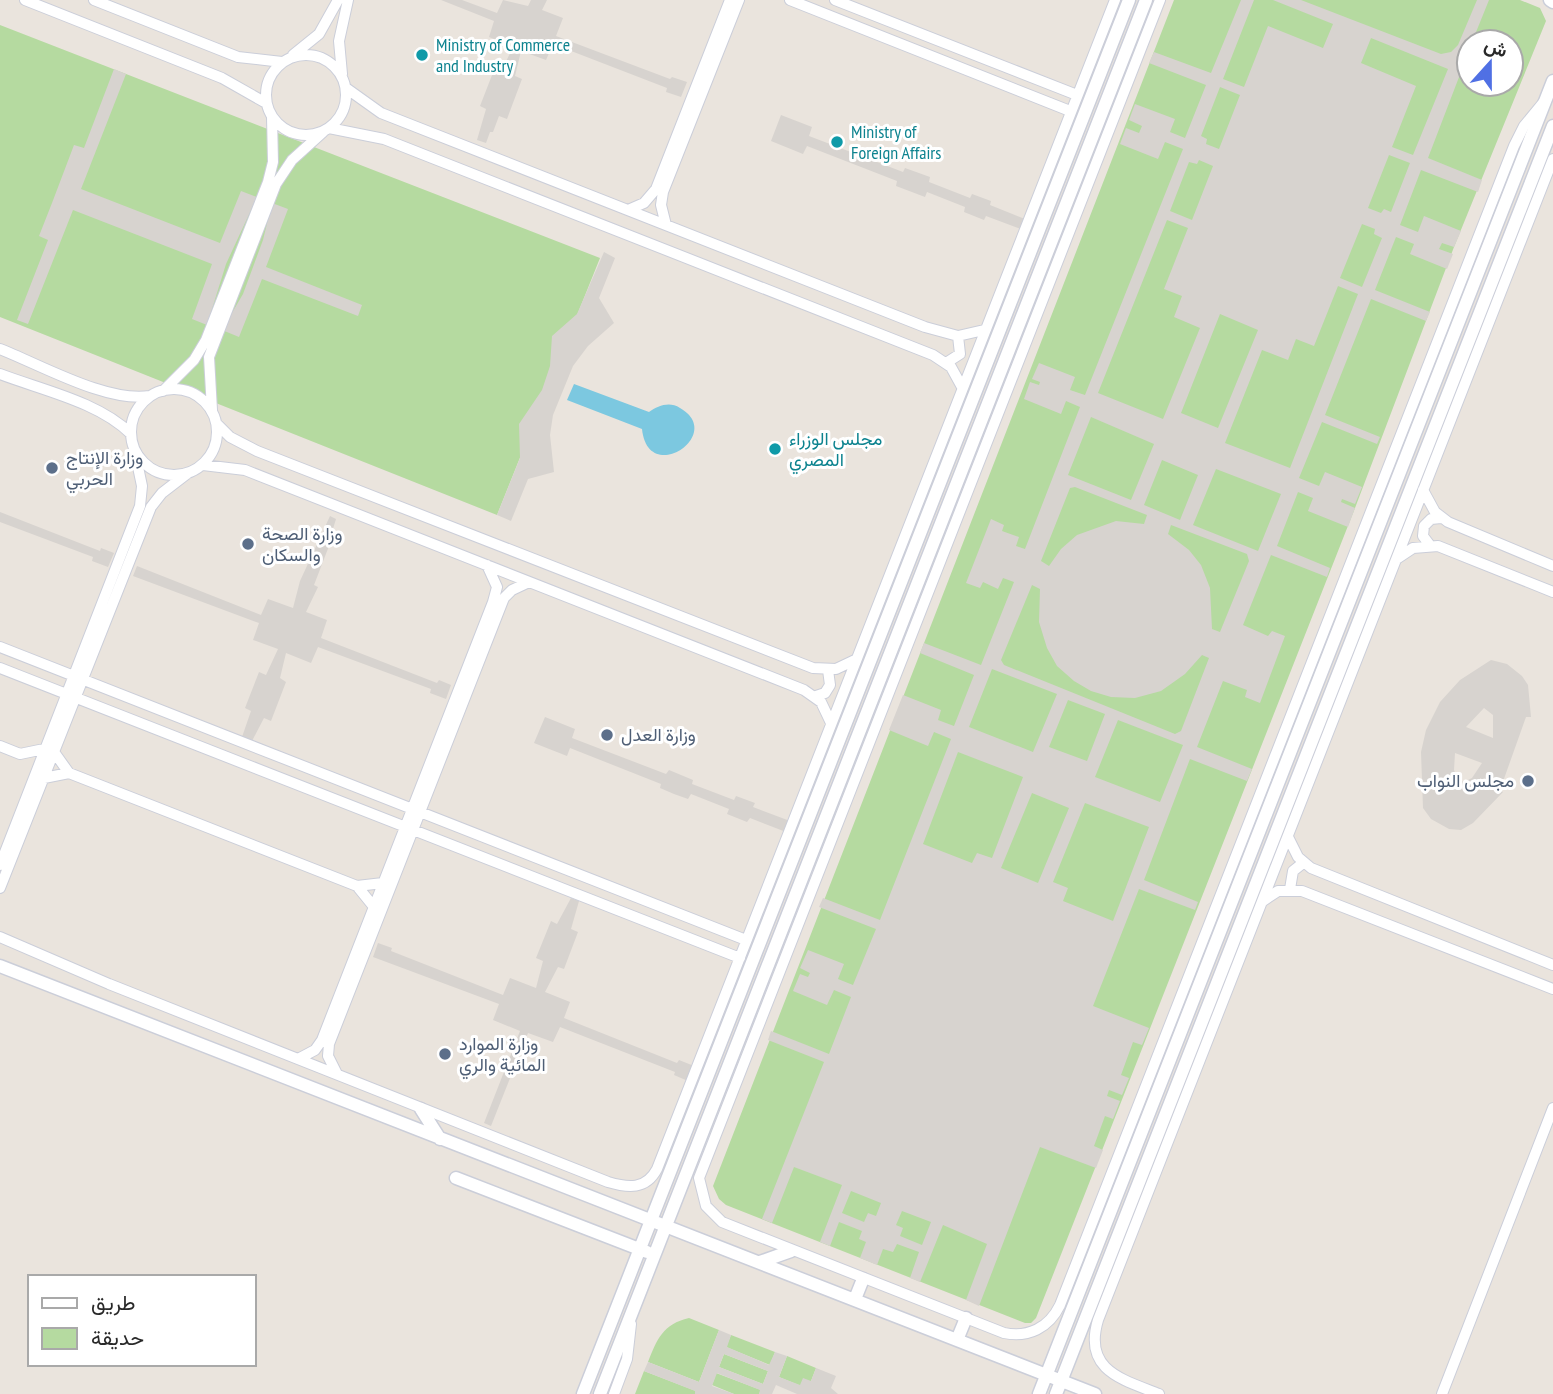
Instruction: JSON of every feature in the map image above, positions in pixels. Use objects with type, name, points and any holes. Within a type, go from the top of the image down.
[{"type":"street","points":[[25,0],[222,78],[266,103]]},
{"type":"street","points":[[0,866],[151,507],[162,493],[203,465],[216,446],[217,424],[212,410],[208,374],[212,349],[276,184],[292,160],[343,111],[346,88],[337,69],[320,57],[309,54],[264,62],[238,57],[94,0]]},
{"type":"street","points":[[338,0],[319,34],[286,60],[268,80],[266,103],[272,117],[280,126],[301,135],[326,130],[384,139],[926,352],[946,363],[962,387]]},
{"type":"street","points":[[342,78],[339,41],[348,0]]},
{"type":"street","points":[[628,210],[644,203],[656,189],[730,0]]},
{"type":"street","points":[[666,225],[662,212],[663,192],[738,0]]},
{"type":"street","points":[[790,0],[1070,111]]},
{"type":"street","points":[[835,0],[1077,95]]},
{"type":"street","points":[[0,937],[109,984],[421,1109],[627,1187],[644,1184],[653,1176],[684,1117],[871,658],[872,638],[962,387],[984,330],[1026,244],[1070,111],[1115,0]]},
{"type":"street","points":[[583,1394],[652,1220],[684,1117],[746,940],[856,659],[872,638],[1026,244],[1129,0]]},
{"type":"street","points":[[1079,1271],[1057,1311],[1037,1330],[1011,1334],[863,1279],[722,1222],[706,1206],[699,1178],[711,1127],[886,664],[1146,0]]},
{"type":"street","points":[[600,1394],[666,1225],[711,1127],[1160,0]]},
{"type":"street","points":[[1039,1394],[1079,1271],[1553,81]]},
{"type":"street","points":[[346,88],[380,113],[925,327],[958,336],[984,330]]},
{"type":"street","points":[[0,349],[105,391],[137,398],[163,391],[194,360],[206,340],[268,182],[273,162],[272,117]]},
{"type":"street","points":[[1056,1394],[1553,126]]},
{"type":"street","points":[[1159,1394],[1126,1381],[1103,1367],[1095,1350],[1094,1332],[1553,159]]},
{"type":"street","points":[[1474,326],[1481,342]]},
{"type":"street","points":[[946,363],[960,354],[958,336]]},
{"type":"street","points":[[0,374],[88,408],[124,427],[131,435]]},
{"type":"street","points":[[163,391],[191,392],[212,410]]},
{"type":"street","points":[[78,678],[140,506],[142,486],[131,435],[136,412],[151,396]]},
{"type":"street","points":[[217,424],[230,437],[257,451],[813,668],[828,670],[843,667],[856,659]]},
{"type":"street","points":[[134,448],[143,462],[156,471],[172,475],[188,473]]},
{"type":"street","points":[[203,465],[225,465],[245,470],[816,696],[826,708],[831,723]]},
{"type":"street","points":[[1423,490],[1430,505],[1441,518],[1553,566]]},
{"type":"street","points":[[1441,518],[1431,519],[1424,526],[1423,536],[1429,544],[1553,592]]},
{"type":"street","points":[[1395,561],[1413,548],[1429,544]]},
{"type":"street","points":[[338,1075],[330,1063],[329,1044],[496,594],[495,579],[487,565]]},
{"type":"street","points":[[416,812],[504,598],[512,590],[529,582]]},
{"type":"street","points":[[0,647],[746,940]]},
{"type":"street","points":[[871,658],[886,664]]},
{"type":"street","points":[[0,668],[740,958]]},
{"type":"street","points":[[816,696],[825,693],[830,685],[828,670]]},
{"type":"street","points":[[0,746],[20,754],[39,776]]},
{"type":"street","points":[[20,754],[49,751]]},
{"type":"street","points":[[49,751],[69,774]]},
{"type":"street","points":[[39,776],[69,774],[357,886],[383,883]]},
{"type":"street","points":[[0,888],[39,776]]},
{"type":"street","points":[[298,1059],[315,1050],[322,1040],[383,883],[410,828]]},
{"type":"street","points":[[1288,837],[1303,863],[1553,965]]},
{"type":"street","points":[[1290,889],[1293,871],[1303,863]]},
{"type":"street","points":[[357,886],[374,907]]},
{"type":"street","points":[[1262,902],[1278,891],[1290,889],[1321,898],[1553,989]]},
{"type":"street","points":[[0,966],[1095,1394]]},
{"type":"street","points":[[1442,1394],[1553,1108]]},
{"type":"street","points":[[421,1109],[440,1139]]},
{"type":"street","points":[[456,1178],[654,1255]]},
{"type":"street","points":[[760,1262],[791,1251]]},
{"type":"street","points":[[855,1299],[863,1279]]},
{"type":"street","points":[[614,1394],[627,1359],[631,1311]]},
{"type":"street","points":[[957,1340],[965,1318]]},
{"type":"green space","points":[[1174,0],[1520,0],[1540,8],[1546,21],[1525,73],[1525,28],[1455,28],[1455,98],[1515,98],[1036,1318],[1031,1323],[1025,1323],[726,1205],[719,1199],[713,1186]]},
{"type":"green space","points":[[0,25],[600,258],[497,515],[0,317]]},
{"type":"green space","points":[[689,1318],[719,1330],[699,1382],[648,1362],[667,1328]]},
{"type":"green space","points":[[731,1335],[775,1352],[770,1365],[726,1347]]},
{"type":"green space","points":[[724,1354],[768,1371],[763,1384],[719,1367]]},
{"type":"green space","points":[[787,1356],[816,1368],[811,1381],[801,1386],[779,1377]]},
{"type":"green space","points":[[644,1371],[696,1391],[695,1394],[635,1394]]},
{"type":"green space","points":[[716,1373],[761,1390],[759,1394],[734,1394],[712,1385]]},
{"type":"shaded area","points":[[441,0],[462,0],[497,13],[503,0],[528,6],[531,0],[547,0],[542,10],[563,18],[556,36],[670,79],[672,77],[687,82],[681,97],[666,92],[667,88],[553,44],[546,60],[521,51],[515,76],[522,79],[507,119],[499,116],[486,143],[477,140],[486,109],[480,106],[494,70],[501,72],[513,47],[489,37],[494,21]]},
{"type":"shaded area","points":[[1241,0],[1254,0],[1223,79],[1244,87],[1268,26],[1323,48],[1333,24],[1273,0],[1301,0],[1441,54],[1451,52],[1455,48],[1455,88],[1428,158],[1482,180],[1478,192],[1421,170],[1400,225],[1418,232],[1424,216],[1461,231],[1454,247],[1442,243],[1439,249],[1453,254],[1447,269],[1410,254],[1414,244],[1396,237],[1375,290],[1430,312],[1426,321],[1371,299],[1325,415],[1380,437],[1377,444],[1322,422],[1299,478],[1319,486],[1325,472],[1362,487],[1355,504],[1342,499],[1341,502],[1355,508],[1348,527],[1308,511],[1313,498],[1298,492],[1277,546],[1330,568],[1327,577],[1271,555],[1243,625],[1268,636],[1272,631],[1285,636],[1260,703],[1245,697],[1247,690],[1223,681],[1197,747],[1252,769],[1247,781],[1190,759],[1144,880],[1198,902],[1195,910],[1139,889],[1093,1006],[1149,1028],[1142,1045],[1133,1042],[1121,1075],[1129,1078],[1122,1095],[1109,1090],[1107,1096],[1120,1101],[1113,1119],[1105,1116],[1094,1146],[1103,1150],[1096,1168],[1040,1147],[979,1306],[966,1300],[987,1244],[943,1225],[920,1282],[910,1278],[919,1252],[897,1244],[893,1252],[883,1249],[877,1265],[860,1258],[866,1242],[859,1239],[862,1231],[839,1222],[830,1246],[820,1242],[842,1185],[794,1167],[772,1223],[762,1219],[824,1062],[768,1040],[771,1031],[829,1054],[851,997],[834,990],[827,1005],[793,991],[800,974],[808,977],[810,973],[800,968],[808,950],[844,964],[838,979],[853,985],[876,929],[819,907],[823,898],[880,920],[951,739],[934,732],[928,746],[889,730],[903,695],[941,710],[938,720],[954,726],[974,675],[920,653],[924,643],[981,665],[1014,582],[1003,578],[998,589],[983,582],[980,588],[966,583],[991,519],[1004,525],[1002,531],[1019,537],[1016,546],[1025,549],[1080,407],[1066,401],[1061,414],[1024,399],[1030,382],[1039,385],[1040,382],[1032,379],[1039,363],[1075,377],[1070,390],[1085,395],[1183,149],[1165,142],[1158,159],[1120,144],[1126,128],[1139,133],[1142,126],[1129,120],[1135,104],[1175,119],[1170,132],[1185,138],[1206,85],[1149,63],[1154,52],[1211,73]],"holes":[[[1371,38],[1448,69],[1413,155],[1392,147],[1416,86],[1361,63]],[[1220,87],[1240,95],[1219,149],[1206,144],[1207,139],[1201,136]],[[1389,155],[1410,163],[1391,212],[1384,209],[1381,213],[1368,208]],[[1199,160],[1213,166],[1192,220],[1170,211],[1189,162],[1197,164]],[[1167,220],[1188,228],[1164,289],[1182,296],[1174,317],[1200,328],[1163,419],[1098,393]],[[1362,224],[1375,229],[1374,234],[1382,238],[1362,287],[1340,278]],[[1338,286],[1358,294],[1290,468],[1225,443],[1262,350],[1288,360],[1296,339],[1314,346]],[[1220,314],[1258,330],[1218,428],[1181,413]],[[1091,417],[1154,444],[1131,500],[1068,475]],[[1162,460],[1198,475],[1180,520],[1144,505]],[[1216,469],[1281,494],[1258,551],[1193,525]],[[1075,487],[1147,515],[1144,524],[1116,521],[1077,535],[1061,549],[1049,566],[1041,561],[1070,488]],[[1171,525],[1247,554],[1249,561],[1220,632],[1212,629],[1210,588],[1201,565],[1189,550],[1168,534]],[[1032,585],[1040,589],[1039,622],[1047,648],[1057,666],[1091,691],[1111,697],[1135,698],[1161,691],[1185,674],[1202,655],[1209,658],[1181,731],[1175,734],[1004,665],[1001,660]],[[992,669],[1057,694],[1033,752],[969,727]],[[1068,700],[1105,714],[1087,761],[1049,747]],[[1118,720],[1183,745],[1160,802],[1095,777]],[[958,752],[1023,777],[992,858],[977,853],[972,863],[923,844]],[[1032,793],[1069,808],[1038,883],[1001,868]],[[1085,803],[1149,827],[1113,921],[1063,901],[1068,888],[1053,882]],[[851,1191],[881,1203],[876,1216],[868,1213],[864,1222],[842,1213]],[[902,1211],[931,1222],[922,1245],[900,1236],[903,1228],[896,1225]]]},
{"type":"shaded area","points":[[1477,0],[1489,0],[1478,28],[1465,28]]},
{"type":"shaded area","points":[[114,69],[126,74],[81,189],[220,243],[241,191],[257,197],[226,264],[207,325],[192,319],[212,264],[73,210],[28,324],[17,320],[48,240],[39,236],[74,145],[84,148]]},
{"type":"shaded area","points":[[781,115],[812,127],[809,136],[903,172],[905,168],[930,177],[929,182],[970,198],[972,194],[991,201],[990,205],[1025,219],[1021,229],[986,216],[984,220],[964,212],[965,207],[927,192],[925,197],[896,186],[897,181],[807,146],[803,154],[771,141]]},
{"type":"shaded area","points":[[272,203],[288,209],[266,267],[362,305],[358,316],[262,279],[239,337],[222,330],[243,294],[263,240]]},
{"type":"shaded area","points":[[604,252],[615,258],[599,298],[614,323],[588,346],[573,366],[553,415],[550,435],[554,472],[528,479],[511,521],[497,515],[520,458],[519,424],[542,390],[550,366],[552,336],[577,314]]},
{"type":"shaded area","points":[[0,512],[100,551],[101,548],[114,553],[108,567],[92,561],[93,557],[0,522]]},
{"type":"shaded area","points":[[330,516],[336,519],[332,532],[334,533],[314,585],[318,587],[306,612],[327,620],[321,638],[437,683],[439,680],[451,685],[446,699],[430,693],[431,689],[318,647],[311,663],[286,653],[280,678],[286,682],[271,721],[264,718],[252,741],[242,737],[251,711],[245,708],[259,672],[266,675],[278,649],[253,640],[259,623],[133,576],[137,566],[261,615],[268,599],[293,608],[300,581]]},
{"type":"shaded area","points":[[1491,660],[1507,664],[1522,676],[1528,685],[1531,717],[1526,717],[1500,790],[1503,792],[1473,823],[1461,830],[1449,829],[1431,819],[1423,808],[1421,752],[1426,730],[1440,702],[1460,680]],"holes":[[[1484,708],[1493,715],[1493,738],[1466,727]],[[1455,753],[1482,763],[1472,778],[1464,782],[1458,780],[1454,770]]]},
{"type":"shaded area","points":[[545,717],[575,729],[572,738],[666,774],[669,770],[693,780],[692,784],[734,800],[736,796],[755,803],[753,807],[790,821],[786,832],[750,818],[747,822],[727,814],[729,809],[691,794],[688,799],[674,794],[660,788],[661,784],[570,748],[567,756],[534,743]]},
{"type":"shaded area","points":[[571,898],[579,901],[571,929],[578,932],[564,969],[558,967],[545,992],[570,1002],[564,1018],[677,1063],[679,1060],[694,1066],[688,1081],[674,1075],[675,1072],[560,1027],[553,1042],[528,1033],[491,1126],[484,1123],[520,1031],[493,1020],[499,1004],[373,957],[378,943],[392,948],[391,951],[503,995],[510,978],[536,988],[543,961],[536,958],[551,921],[557,924]]},
{"type":"shaded area","points":[[719,1330],[731,1335],[727,1347],[769,1365],[775,1352],[787,1356],[779,1377],[800,1385],[803,1378],[811,1381],[816,1368],[836,1376],[831,1388],[838,1394],[797,1394],[776,1385],[772,1394],[759,1394],[760,1390],[717,1373],[712,1386],[734,1394],[695,1394],[695,1391],[644,1371],[648,1362],[699,1382]],"holes":[[[724,1354],[768,1371],[763,1384],[719,1367]]]},
{"type":"water","points":[[574,384],[649,412],[664,405],[676,406],[692,419],[694,430],[690,441],[669,455],[657,454],[647,446],[642,429],[567,400]]},
{"type":"place","name":"Ministry of Commerce and Industry","points":[[422,55]]},
{"type":"place","name":"Ministry of Foreign Affairs","points":[[837,142]]},
{"type":"place","name":"مجلس الوزراء المصري","points":[[775,449]]},
{"type":"place","name":"وزارة الإنتاج الحربي","points":[[52,468]]},
{"type":"place","name":"وزارة الصحة والسكان","points":[[248,544]]},
{"type":"place","name":"وزارة العدل","points":[[607,735]]},
{"type":"place","name":"مجلس النواب","points":[[1528,781]]},
{"type":"place","name":"وزارة الموارد المائية والري","points":[[445,1054]]}]
